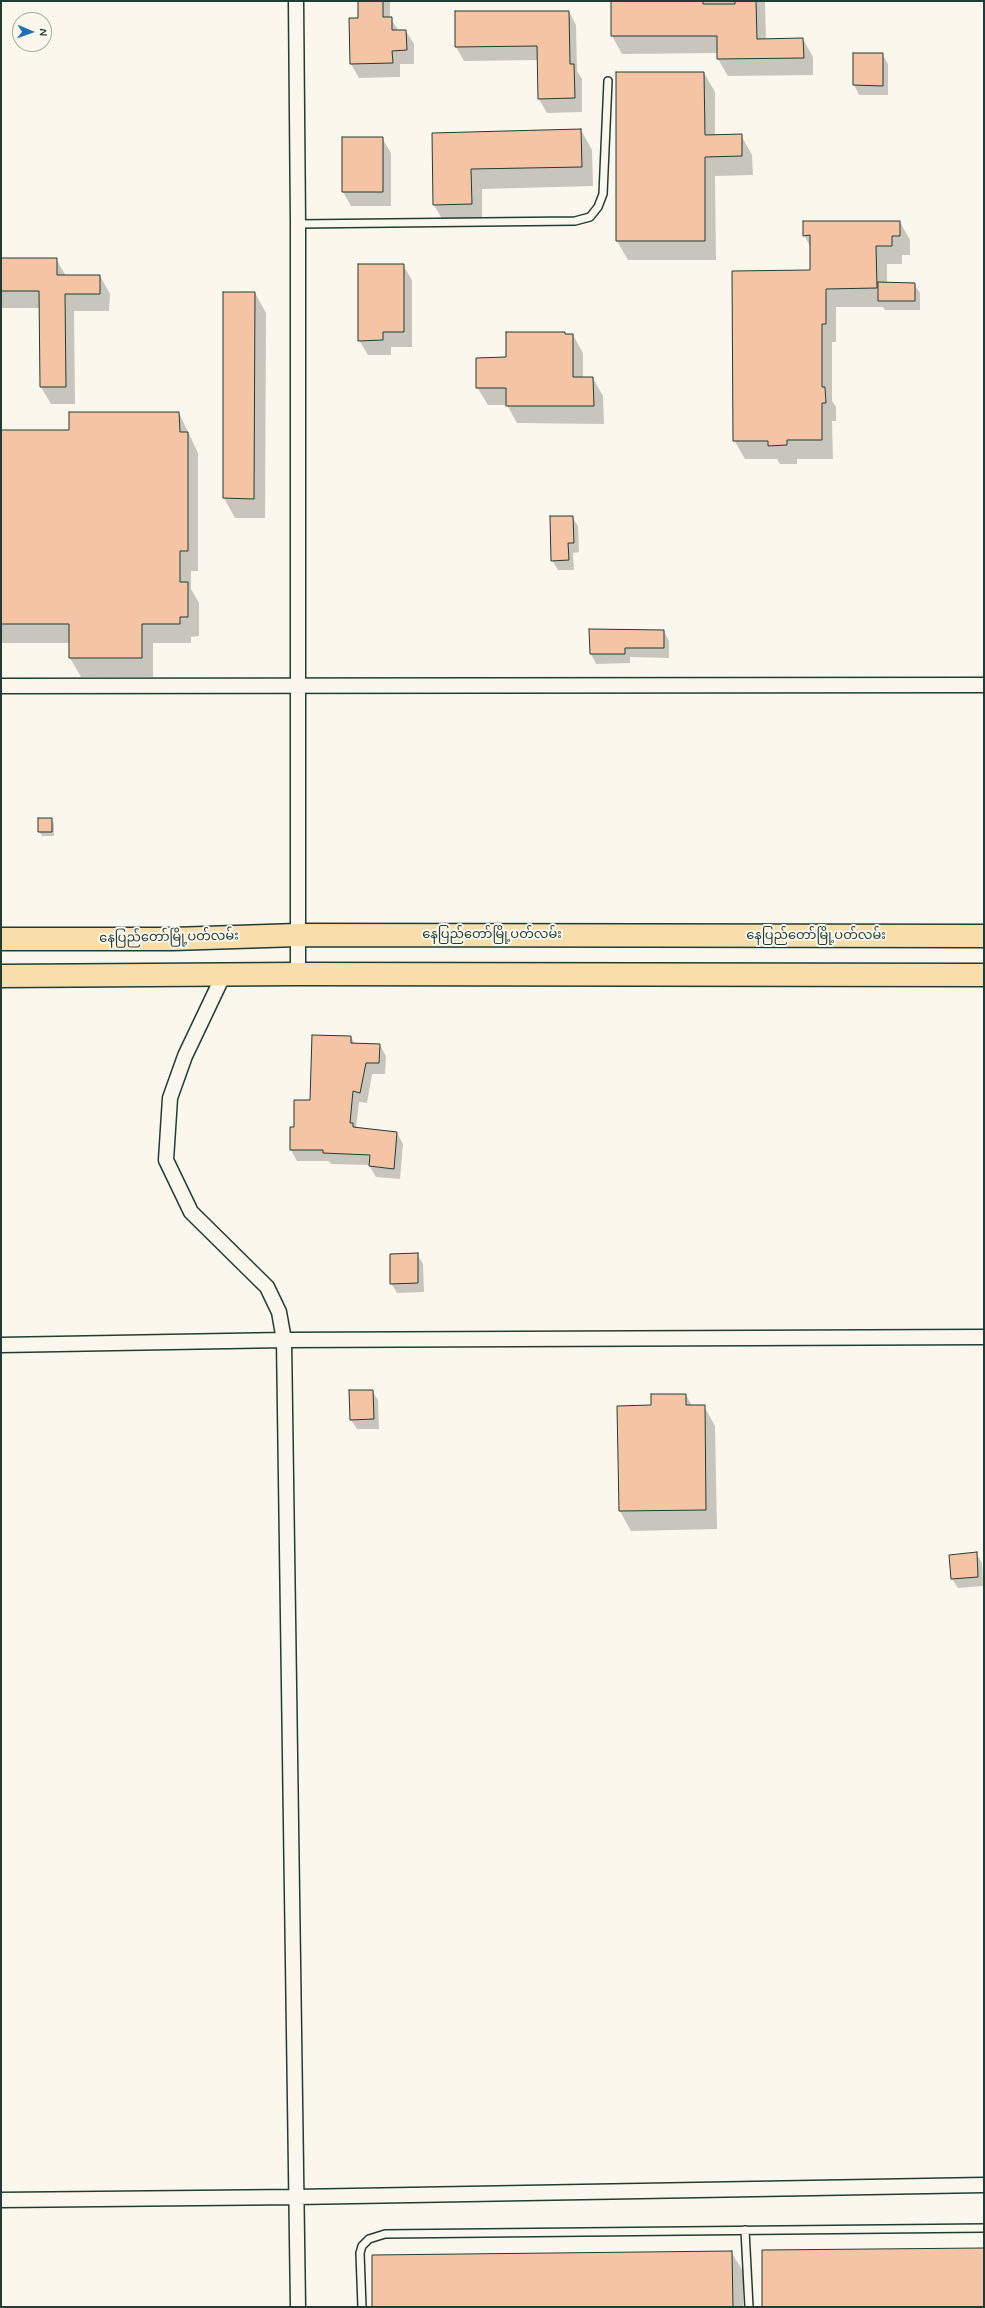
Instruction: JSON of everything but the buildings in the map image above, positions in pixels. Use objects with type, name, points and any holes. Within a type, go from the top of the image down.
[{"type":"main road","name":"နေပြည်တော်မြို့ပတ်လမ်း","points":[[1,939],[173,939],[298,935],[984,936]]},
{"type":"main road","points":[[1,976],[223,976],[298,974],[984,975]]},
{"type":"street","points":[[296,1],[298,224],[298,974]]},
{"type":"street","points":[[1,686],[298,687],[984,685]]},
{"type":"street","points":[[223,976],[185,1056],[170,1098],[166,1160],[191,1212],[267,1287],[279,1312],[284,1340],[298,2307]]},
{"type":"street","points":[[1,1345],[284,1340],[984,1337]]},
{"type":"street","points":[[1,2200],[296,2197],[984,2185]]},
{"type":"lane","points":[[298,224],[575,221],[590,217],[598,207],[603,194],[608,81]]},
{"type":"lane","points":[[362,2307],[360,2253],[362,2246],[376,2236],[984,2228]]},
{"type":"lane","points":[[745,2230],[750,2307]]}]
